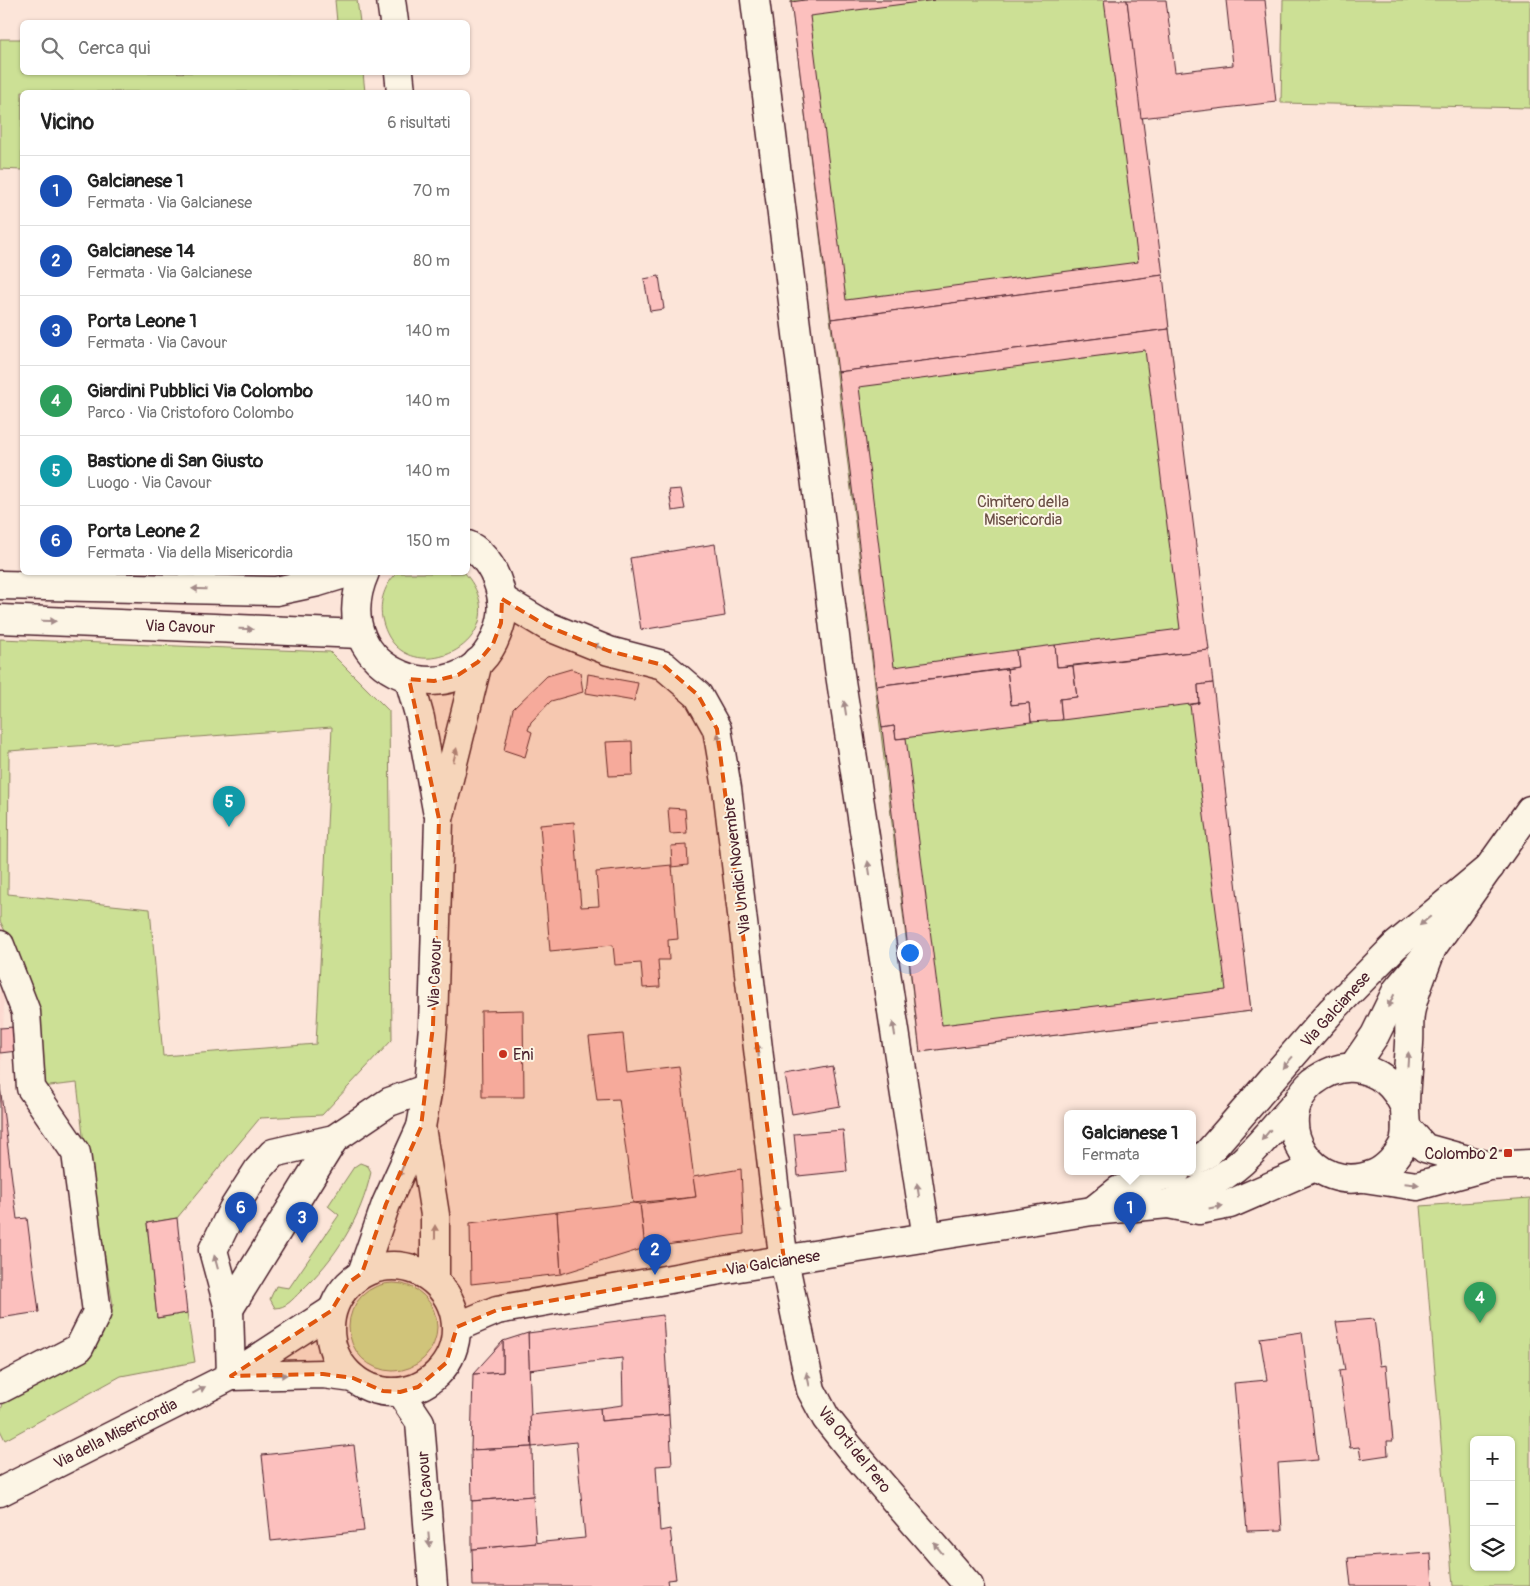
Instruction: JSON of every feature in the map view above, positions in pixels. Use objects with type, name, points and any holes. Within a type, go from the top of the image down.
[{"type":"street","points":[[391,0],[394,20]]},
{"type":"street","points":[[755,0],[839,668],[927,1238]]},
{"type":"street","points":[[399,75],[401,90]]},
{"type":"street","name":"Via Cavour","points":[[364,575],[358,589],[355,612],[360,634],[371,654],[388,670],[410,679],[434,682],[458,675],[478,662],[493,644],[501,623],[502,600],[492,570],[470,542]]},
{"type":"street","points":[[0,584],[276,591],[339,575]]},
{"type":"street","name":"Via Undici Novembre","points":[[502,600],[547,626],[609,651],[663,665],[698,695],[716,729],[727,788],[784,1260]]},
{"type":"street","name":"Via Cavour","points":[[0,619],[360,634]]},
{"type":"street","name":"Via Cavour","points":[[362,1273],[386,1204],[421,1127],[428,1088],[433,1026],[439,819],[478,662]]},
{"type":"street","name":"Via Cavour","points":[[410,679],[420,718],[439,819]]},
{"type":"street","name":"Via Galcianese","points":[[1168,1204],[1210,1185],[1250,1155],[1300,1100],[1309,1086],[1321,1076],[1337,1069],[1353,1067],[1375,1035],[1397,990],[1432,948],[1530,810]]},
{"type":"street","name":"Via Galcianese","points":[[1196,1161],[1208,1154],[1332,1010],[1395,946],[1490,867]]},
{"type":"street","points":[[0,945],[26,1012],[31,1088],[76,1153],[98,1312],[79,1348],[0,1388]]},
{"type":"street","name":"Via Galcianese","points":[[1300,1100],[1294,1118],[1296,1136],[1303,1153],[1315,1167],[1330,1176],[1346,1179],[1364,1178],[1380,1171],[1393,1159],[1403,1144],[1406,1118],[1410,1010],[1432,948]]},
{"type":"street","points":[[1353,1067],[1370,1071],[1385,1079],[1397,1092],[1406,1118],[1425,1148],[1489,1166]]},
{"type":"street","points":[[231,1376],[229,1309],[213,1250],[233,1209],[258,1170],[273,1153],[334,1139],[389,1102],[428,1088]]},
{"type":"street","name":"Via Cavour","points":[[421,1127],[435,1215],[435,1281]]},
{"type":"street","points":[[229,1309],[334,1139]]},
{"type":"street","points":[[1364,1178],[1417,1186],[1489,1166],[1530,1164]]},
{"type":"street","name":"Via Galcianese","points":[[457,1327],[497,1310],[784,1260],[1092,1211],[1168,1204],[1199,1210],[1230,1204],[1315,1167]]},
{"type":"street","name":"Via Galcianese","points":[[1092,1211],[1119,1190],[1166,1175]]},
{"type":"street","name":"Via Orti del Pero","points":[[784,1260],[811,1390],[826,1418],[969,1586]]},
{"type":"street","points":[[400,1265],[419,1270],[435,1281],[447,1294],[454,1310],[457,1327],[454,1346],[446,1363],[434,1377],[418,1387],[400,1392],[375,1389],[353,1378],[340,1364],[332,1348],[329,1330],[331,1312],[338,1296],[348,1283],[362,1273],[380,1266],[400,1265]]},
{"type":"street","name":"Via della Misericordia","points":[[3,1482],[231,1376],[331,1312]]},
{"type":"street","name":"Via della Misericordia","points":[[231,1376],[323,1374],[353,1378]]},
{"type":"street","name":"Via Cavour","points":[[400,1392],[420,1422],[433,1586]]},
{"type":"highlighted area","points":[[502,599],[547,626],[609,651],[663,665],[698,695],[717,729],[784,1260],[497,1310],[457,1327],[446,1363],[418,1387],[400,1392],[383,1391],[353,1378],[323,1374],[231,1376],[331,1311],[348,1283],[362,1273],[386,1204],[421,1127],[433,1026],[439,819],[409,679],[434,681],[458,675],[478,662],[493,644],[501,623]]},
{"type":"shaded area","points":[[0,893],[8,894],[0,1118]]},
{"type":"green space","points":[[335,0],[357,0],[360,20],[337,20]]},
{"type":"green space","name":"Cimitero della Misericordia","points":[[791,0],[1127,0],[1169,329],[1251,1011],[920,1052]]},
{"type":"green space","points":[[1283,0],[1530,0],[1530,108],[1281,103]]},
{"type":"green space","points":[[0,39],[20,39],[20,75],[363,75],[365,90],[20,90],[20,170],[0,169]]},
{"type":"green space","points":[[395,575],[466,575],[479,599],[479,621],[469,640],[452,652],[431,658],[410,655],[393,642],[382,618],[381,605],[386,588]]},
{"type":"green space","points":[[0,639],[330,652],[389,711],[392,1040],[322,1115],[260,1118],[177,1218],[147,1223],[157,1318],[187,1313],[195,1362],[121,1376],[5,1440],[0,1430],[0,1412],[7,1393],[97,1341],[113,1305],[89,1162],[85,1153],[77,1083],[41,1087],[17,955],[0,921]],"holes":[[[332,727],[316,1044],[163,1056],[150,909],[8,894],[9,751]]]},
{"type":"green space","points":[[360,1163],[368,1166],[371,1172],[361,1206],[345,1237],[313,1279],[289,1303],[275,1308],[270,1299],[276,1286],[289,1288],[339,1215],[328,1206],[354,1167]]},
{"type":"green space","points":[[1530,1198],[1530,1586],[1453,1586],[1421,1206]]},
{"type":"green space","points":[[393,1283],[410,1286],[418,1290],[430,1302],[434,1310],[437,1327],[434,1344],[430,1352],[418,1364],[410,1368],[393,1371],[376,1368],[368,1364],[356,1352],[352,1344],[349,1327],[352,1310],[356,1302],[368,1290],[376,1286]]},
{"type":"building","points":[[805,0],[935,0],[810,16],[846,300],[1138,262],[1104,0],[1127,0],[1163,275],[831,319],[791,2]]},
{"type":"building","points":[[1127,0],[1166,0],[1175,72],[1233,65],[1226,0],[1265,0],[1276,102],[1141,118]]},
{"type":"building","points":[[1163,275],[1169,329],[838,372],[831,319]]},
{"type":"building","points":[[659,276],[664,309],[650,311],[644,279]]},
{"type":"building","points":[[1169,329],[1209,650],[1057,667],[1055,645],[1180,629],[1145,350],[859,387],[894,667],[1016,650],[1018,667],[876,686],[838,372]]},
{"type":"building","points":[[681,489],[685,509],[672,511],[669,490]]},
{"type":"building","points":[[715,544],[725,616],[641,630],[630,558]]},
{"type":"building","points":[[1055,645],[1057,667],[1073,666],[1077,697],[1060,699],[1062,720],[1031,722],[1029,703],[1011,705],[1007,669],[1018,667],[1016,650]]},
{"type":"building","points":[[1209,650],[1213,683],[1198,685],[1199,703],[1062,720],[1060,699],[1077,697],[1073,666]]},
{"type":"building","points":[[571,669],[580,672],[583,692],[551,701],[531,722],[528,730],[532,732],[525,757],[504,750],[513,709],[547,676]]},
{"type":"building","points":[[1007,669],[1011,705],[1029,703],[1031,722],[896,739],[894,726],[882,728],[876,686]]},
{"type":"building","points":[[588,674],[638,683],[634,701],[586,693]]},
{"type":"building","points":[[1213,683],[1251,1011],[920,1052],[882,728],[894,726],[896,739],[906,738],[942,1025],[1226,990],[1190,705],[1199,703],[1198,685]]},
{"type":"building","points":[[632,741],[633,775],[609,776],[606,742]]},
{"type":"building","points":[[668,808],[685,809],[687,833],[670,834]]},
{"type":"building","points":[[574,822],[581,907],[599,906],[596,872],[672,865],[678,939],[668,940],[669,960],[658,960],[660,987],[643,988],[641,963],[615,965],[613,945],[550,951],[540,825]]},
{"type":"building","points":[[687,845],[688,865],[672,867],[671,846]]},
{"type":"building","name":"Eni","points":[[523,1010],[524,1097],[482,1097],[481,1011]]},
{"type":"building","points":[[14,1027],[17,1051],[0,1053],[0,1028]]},
{"type":"building","points":[[623,1034],[627,1073],[680,1067],[696,1197],[633,1203],[619,1099],[597,1100],[589,1037]]},
{"type":"building","points":[[833,1066],[840,1106],[792,1114],[785,1075]]},
{"type":"building","points":[[0,1086],[17,1219],[27,1218],[39,1312],[0,1318]]},
{"type":"building","points":[[843,1130],[847,1171],[798,1176],[794,1134]]},
{"type":"building","points":[[741,1169],[744,1234],[645,1248],[640,1204],[696,1197],[693,1177]]},
{"type":"building","points":[[633,1203],[640,1204],[645,1248],[561,1274],[557,1212]]},
{"type":"building","points":[[557,1212],[561,1274],[471,1284],[470,1223]]},
{"type":"building","points":[[177,1218],[187,1313],[157,1318],[147,1223]]},
{"type":"building","points":[[663,1315],[669,1415],[601,1421],[600,1408],[623,1405],[622,1358],[529,1370],[528,1333]]},
{"type":"building","points":[[1374,1319],[1380,1366],[1386,1365],[1393,1441],[1387,1441],[1388,1455],[1361,1459],[1359,1447],[1350,1448],[1339,1371],[1345,1370],[1336,1322]]},
{"type":"building","points":[[1302,1332],[1318,1460],[1278,1463],[1282,1530],[1247,1531],[1234,1383],[1267,1380],[1260,1338]]},
{"type":"building","points":[[528,1333],[532,1447],[471,1450],[473,1374],[503,1372],[503,1341]]},
{"type":"building","points":[[503,1341],[503,1372],[473,1374]]},
{"type":"building","points":[[600,1408],[601,1421],[669,1415],[672,1465],[656,1466],[660,1531],[670,1529],[676,1579],[667,1580],[668,1586],[473,1586],[472,1549],[585,1538],[576,1442],[532,1447],[530,1415]]},
{"type":"building","points":[[354,1445],[364,1531],[271,1541],[262,1455]]},
{"type":"building","points":[[532,1447],[533,1496],[472,1501],[471,1450]]},
{"type":"building","points":[[533,1496],[536,1543],[472,1549],[472,1501]]},
{"type":"building","points":[[1431,1553],[1433,1586],[1351,1586],[1348,1558]]},
{"type":"place","name":"Bastione di San Giusto","points":[[229,827]]},
{"type":"place","name":"Eni","points":[[503,1054]]},
{"type":"place","name":"Colombo 2","points":[[1508,1153]]},
{"type":"place","name":"Porta Leone 2","points":[[241,1233]]},
{"type":"place","name":"Galcianese 1","points":[[1130,1233]]},
{"type":"place","name":"Porta Leone 1","points":[[302,1243]]},
{"type":"place","name":"Galcianese 14","points":[[655,1275]]},
{"type":"place","name":"Giardini Pubblici Via Colombo","points":[[1480,1323]]}]
